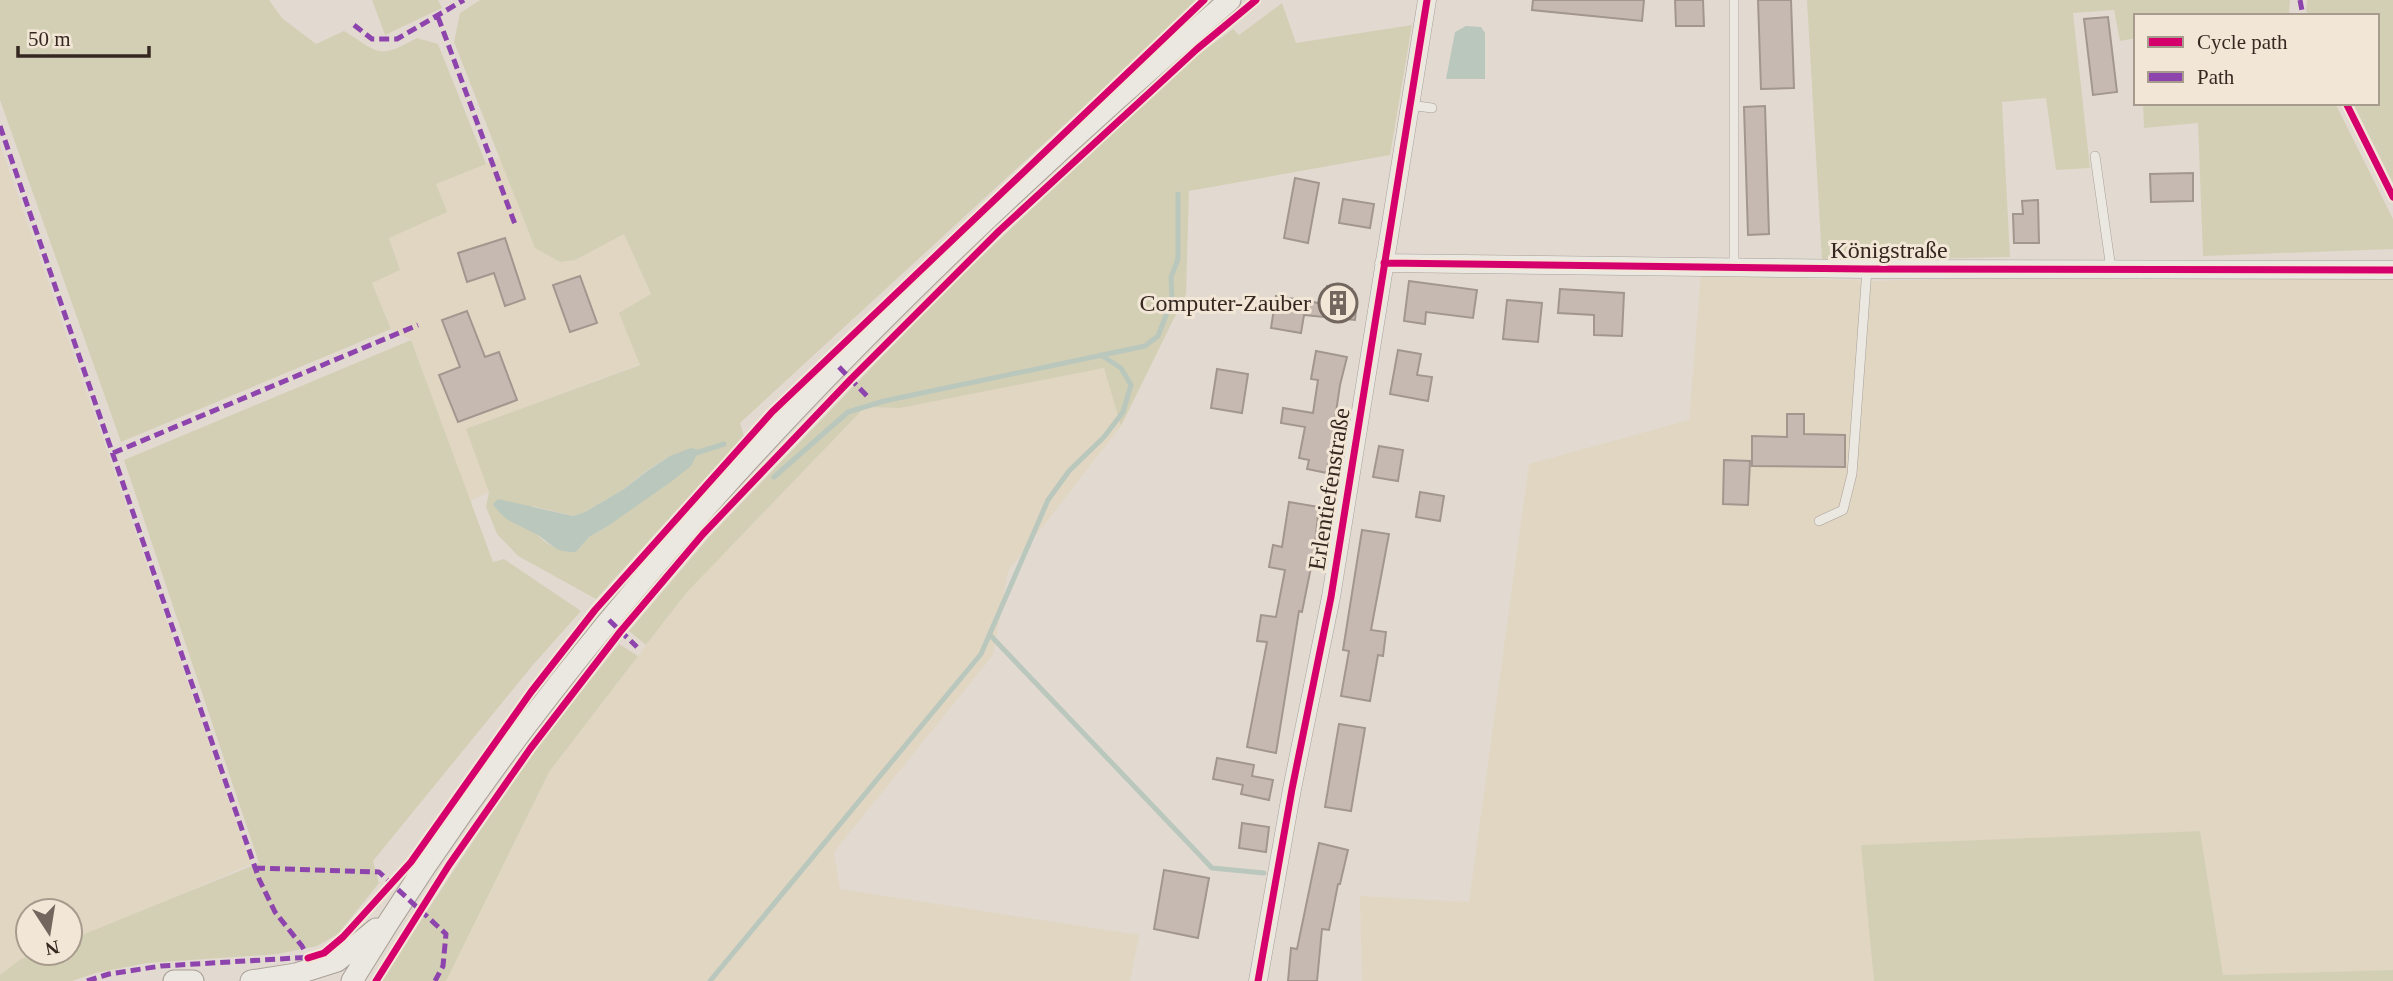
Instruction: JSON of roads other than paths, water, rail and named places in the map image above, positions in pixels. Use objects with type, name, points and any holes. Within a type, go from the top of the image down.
[{"type":"street","points":[[352,981],[391,917],[555,688],[705,507],[916,288],[1038,172],[1230,0]]},
{"type":"street","name":"Erlentiefenstraße","points":[[1258,981],[1292,789],[1331,597],[1427,0]]},
{"type":"street","name":"Königstraße","points":[[1384,263],[1867,269],[2393,270]]},
{"type":"street","points":[[251,981],[296,974],[337,961],[391,917]]},
{"type":"street","points":[[174,981],[194,981]]},
{"type":"lane","points":[[1734,0],[1734,268]]},
{"type":"lane","points":[[1410,105],[1432,108]]},
{"type":"lane","points":[[2095,156],[2110,269]]},
{"type":"lane","points":[[1819,521],[1843,510],[1852,474],[1867,269]]},
{"type":"waterway","points":[[774,477],[848,412],[884,401],[1145,346],[1158,336],[1172,300],[1171,277],[1178,259],[1178,194]]},
{"type":"waterway","points":[[710,981],[981,654],[1048,500],[1069,471],[1104,437],[1123,412],[1131,385],[1121,368],[1101,355]]},
{"type":"waterway","points":[[696,453],[724,444]]},
{"type":"waterway","points":[[990,635],[1212,868],[1264,873]]},
{"type":"place","name":"Computer-Zauber","points":[[1338,303]]}]
